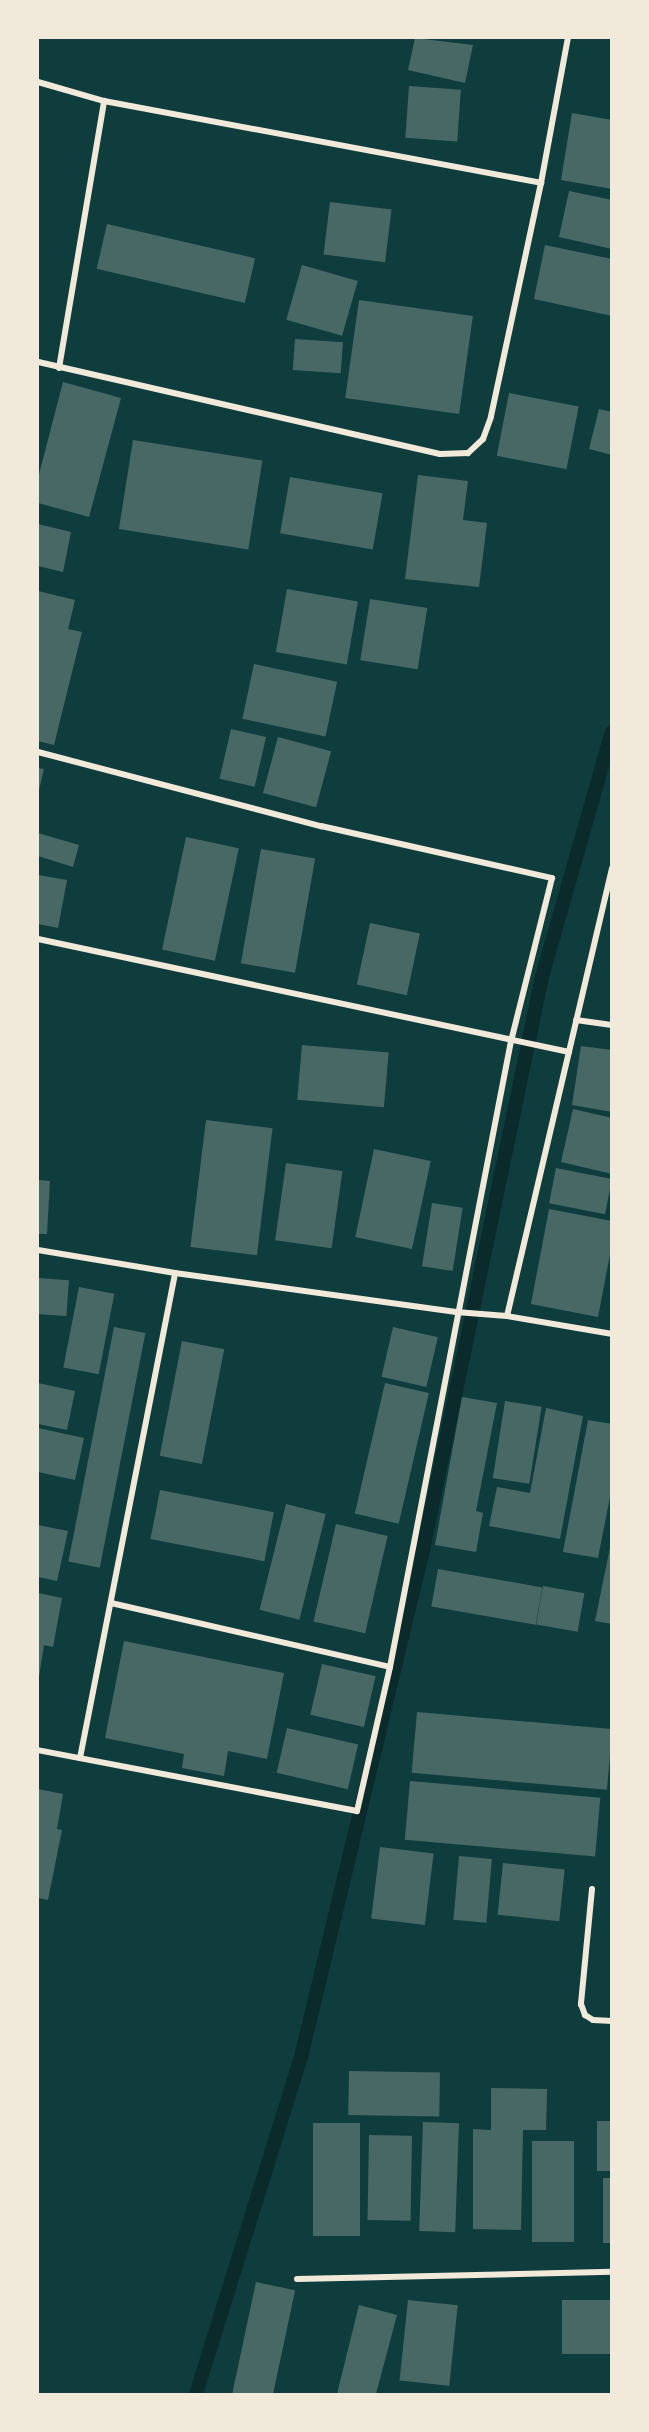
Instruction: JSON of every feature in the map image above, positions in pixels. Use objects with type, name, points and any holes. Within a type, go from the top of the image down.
[{"type":"street","points":[[38,362],[440,454],[468,453],[483,439],[491,417],[541,183],[568,38]]},
{"type":"street","points":[[38,82],[104,101],[541,183]]},
{"type":"street","points":[[59,368],[104,101]]},
{"type":"street","points":[[38,752],[321,826],[552,878],[514,1041],[456,1312],[390,1667],[357,1811],[38,1750]]},
{"type":"street","points":[[507,1316],[612,868]]},
{"type":"street","points":[[38,939],[569,1052]]},
{"type":"street","points":[[576,1020],[612,1025]]},
{"type":"street","points":[[38,1250],[175,1273],[456,1312],[507,1316],[612,1334]]},
{"type":"street","points":[[80,1758],[175,1273]]},
{"type":"street","points":[[111,1603],[390,1667]]},
{"type":"street","points":[[592,1889],[581,2004],[585,2015],[593,2020],[612,2021]]},
{"type":"street","points":[[297,2279],[612,2272]]},
{"type":"building","points":[[415,38],[473,45],[465,83],[408,70]]},
{"type":"building","points":[[409,86],[461,90],[457,142],[405,138]]},
{"type":"building","points":[[572,113],[612,120],[612,189],[561,180]]},
{"type":"building","points":[[569,191],[612,200],[612,249],[559,237]]},
{"type":"building","points":[[330,202],[392,210],[385,262],[324,255]]},
{"type":"building","points":[[107,224],[255,258],[245,303],[97,269]]},
{"type":"building","points":[[545,245],[612,259],[612,316],[534,299]]},
{"type":"building","points":[[302,265],[358,281],[342,336],[286,320]]},
{"type":"building","points":[[359,300],[473,316],[459,414],[345,398]]},
{"type":"building","points":[[295,339],[343,342],[341,373],[293,370]]},
{"type":"building","points":[[63,382],[121,398],[89,517],[38,503],[38,478]]},
{"type":"building","points":[[509,393],[579,407],[566,469],[497,456]]},
{"type":"building","points":[[599,409],[612,412],[612,455],[589,449]]},
{"type":"building","points":[[133,440],[262,460],[248,549],[119,529]]},
{"type":"building","points":[[418,475],[468,481],[463,520],[487,523],[479,587],[405,579]]},
{"type":"building","points":[[290,477],[383,493],[373,549],[280,533]]},
{"type":"building","points":[[38,524],[71,532],[63,572],[38,566]]},
{"type":"building","points":[[287,589],[358,602],[347,665],[276,652]]},
{"type":"building","points":[[38,591],[75,600],[68,629],[82,632],[54,745],[38,741]]},
{"type":"building","points":[[370,599],[427,608],[418,669],[360,660]]},
{"type":"building","points":[[254,664],[337,682],[325,736],[242,719]]},
{"type":"building","points":[[231,729],[266,737],[255,787],[220,779]]},
{"type":"building","points":[[278,737],[331,751],[316,807],[263,793]]},
{"type":"building","points":[[38,768],[44,769],[38,794]]},
{"type":"building","points":[[38,833],[79,845],[73,867],[38,856]]},
{"type":"building","points":[[186,837],[239,848],[215,961],[162,949]]},
{"type":"building","points":[[261,849],[315,859],[295,973],[241,963]]},
{"type":"building","points":[[38,875],[67,880],[58,928],[38,924]]},
{"type":"building","points":[[370,923],[420,934],[407,995],[357,985]]},
{"type":"building","points":[[302,1045],[389,1053],[384,1107],[297,1100]]},
{"type":"building","points":[[581,1046],[612,1050],[612,1112],[572,1105]]},
{"type":"building","points":[[573,1109],[612,1118],[612,1174],[561,1162]]},
{"type":"building","points":[[206,1120],[273,1128],[257,1255],[190,1247]]},
{"type":"building","points":[[374,1149],[431,1161],[412,1249],[355,1237]]},
{"type":"building","points":[[286,1163],[342,1171],[332,1248],[275,1240]]},
{"type":"building","points":[[556,1168],[612,1179],[605,1214],[549,1203]]},
{"type":"building","points":[[38,1180],[50,1181],[47,1234],[38,1234]]},
{"type":"building","points":[[432,1203],[463,1208],[453,1271],[422,1266]]},
{"type":"building","points":[[549,1209],[612,1221],[612,1244],[598,1317],[531,1304]]},
{"type":"building","points":[[38,1278],[69,1280],[66,1316],[38,1314]]},
{"type":"building","points":[[79,1287],[114,1294],[99,1374],[63,1367]]},
{"type":"building","points":[[114,1327],[145,1333],[100,1568],[68,1562]]},
{"type":"building","points":[[393,1327],[438,1337],[426,1387],[382,1377]]},
{"type":"building","points":[[182,1341],[224,1349],[202,1464],[160,1456]]},
{"type":"building","points":[[38,1383],[75,1391],[67,1430],[38,1424]]},
{"type":"building","points":[[385,1383],[429,1393],[399,1524],[355,1514]]},
{"type":"building","points":[[462,1397],[497,1403],[476,1511],[483,1513],[476,1552],[435,1545]]},
{"type":"building","points":[[505,1401],[542,1407],[529,1484],[493,1478]]},
{"type":"building","points":[[546,1408],[583,1416],[560,1539],[489,1526],[497,1487],[530,1493]]},
{"type":"building","points":[[588,1420],[612,1424],[612,1487],[598,1558],[563,1552]]},
{"type":"building","points":[[38,1428],[84,1438],[75,1480],[38,1472]]},
{"type":"building","points":[[160,1490],[274,1512],[264,1561],[150,1539]]},
{"type":"building","points":[[286,1504],[326,1514],[299,1620],[260,1610]]},
{"type":"building","points":[[336,1524],[388,1536],[365,1633],[314,1621]]},
{"type":"building","points":[[38,1525],[68,1531],[57,1581],[38,1577]]},
{"type":"building","points":[[612,1538],[612,1624],[595,1621]]},
{"type":"building","points":[[438,1569],[542,1587],[536,1625],[431,1606]]},
{"type":"building","points":[[543,1586],[584,1593],[578,1632],[536,1624]]},
{"type":"building","points":[[38,1593],[62,1598],[53,1647],[44,1645],[39,1677]]},
{"type":"building","points":[[124,1641],[284,1673],[267,1759],[228,1751],[224,1776],[182,1768],[184,1754],[105,1738]]},
{"type":"building","points":[[322,1664],[376,1676],[364,1727],[310,1715]]},
{"type":"building","points":[[417,1712],[612,1729],[607,1790],[412,1773]]},
{"type":"building","points":[[287,1728],[358,1744],[348,1789],[277,1773]]},
{"type":"building","points":[[410,1781],[600,1798],[595,1856],[405,1840]]},
{"type":"building","points":[[38,1789],[63,1794],[57,1829],[62,1830],[48,1900],[38,1898]]},
{"type":"building","points":[[380,1847],[434,1854],[425,1925],[371,1918]]},
{"type":"building","points":[[459,1856],[492,1859],[486,1923],[453,1920]]},
{"type":"building","points":[[503,1863],[565,1869],[559,1921],[498,1915]]},
{"type":"building","points":[[349,2071],[440,2073],[439,2117],[348,2115]]},
{"type":"building","points":[[491,2088],[547,2089],[546,2130],[523,2130],[521,2230],[473,2229],[473,2129],[491,2130]]},
{"type":"building","points":[[597,2121],[612,2121],[612,2171],[597,2171]]},
{"type":"building","points":[[423,2122],[459,2123],[455,2232],[419,2231]]},
{"type":"building","points":[[313,2123],[360,2123],[360,2236],[313,2236]]},
{"type":"building","points":[[369,2135],[412,2136],[411,2221],[368,2220]]},
{"type":"building","points":[[532,2141],[574,2141],[574,2242],[532,2242]]},
{"type":"building","points":[[603,2178],[612,2178],[612,2243],[603,2243]]},
{"type":"building","points":[[256,2282],[295,2290],[273,2394],[232,2394]]},
{"type":"building","points":[[408,2300],[458,2305],[449,2386],[400,2381]]},
{"type":"building","points":[[562,2300],[612,2300],[612,2354],[562,2354]]},
{"type":"building","points":[[359,2305],[397,2315],[376,2394],[337,2394]]},
{"type":"waterway","points":[[196,2394],[301,2057],[423,1550],[542,977],[612,732]]}]
